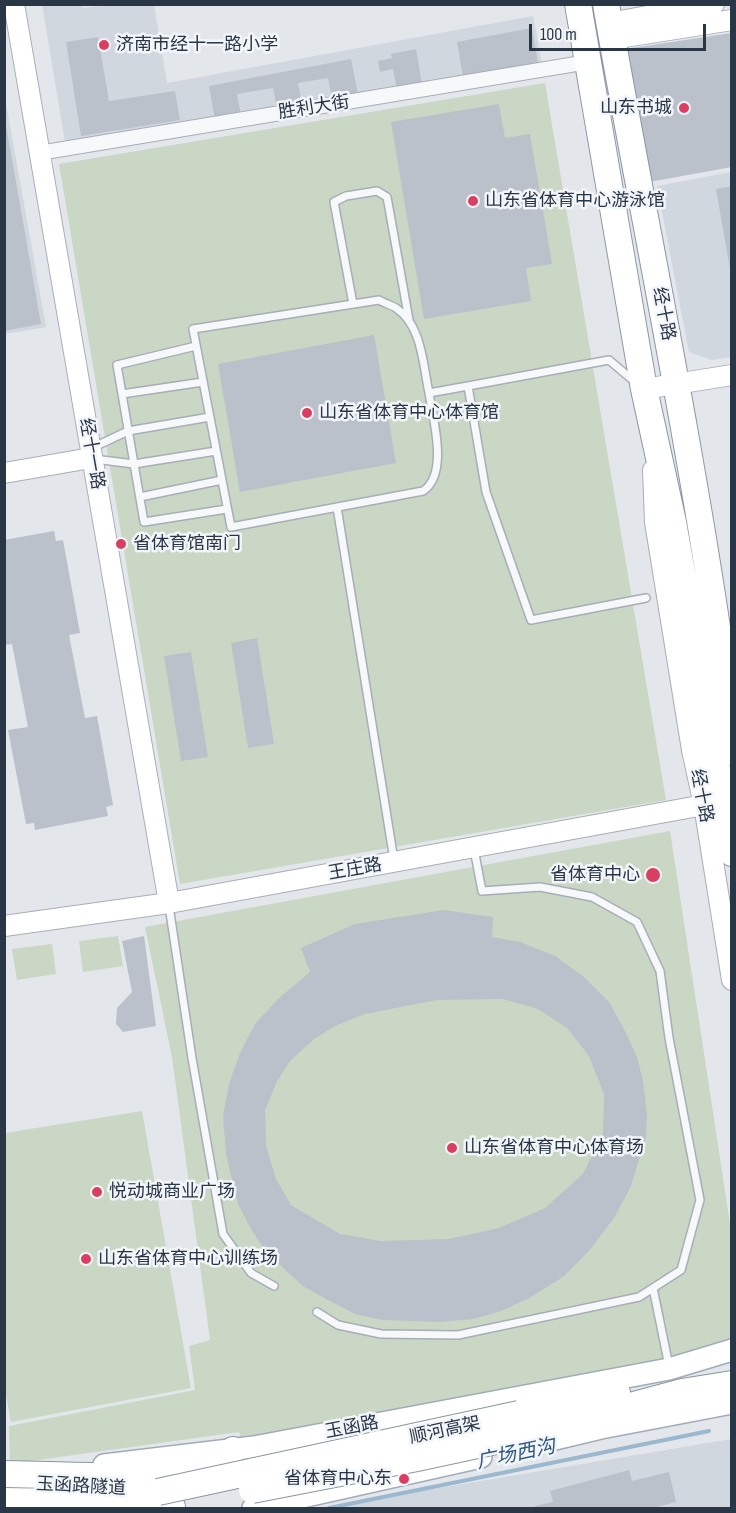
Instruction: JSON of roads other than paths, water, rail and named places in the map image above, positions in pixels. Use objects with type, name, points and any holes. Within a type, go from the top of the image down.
[{"type":"highway","name":"经十路","points":[[578,4],[644,389],[673,522],[732,853]]},
{"type":"highway","name":"经十路","points":[[609,22],[676,384],[717,624],[726,720],[732,752]]},
{"type":"highway","name":"顺河高架","points":[[164,1504],[232,1477],[680,1379],[732,1370]]},
{"type":"highway","name":"顺河高架","points":[[164,1504],[417,1458],[519,1436],[682,1392],[732,1384]]},
{"type":"highway","points":[[4,1474],[96,1476],[163,1474],[196,1470],[222,1461],[233,1450]]},
{"type":"highway","name":"玉函路隧道","points":[[4,1483],[164,1504]]},
{"type":"highway","points":[[4,1501],[100,1500],[164,1504]]},
{"type":"main road","name":"经十一路","points":[[14,4],[169,903]]},
{"type":"main road","points":[[609,22],[714,4]]},
{"type":"main road","points":[[609,22],[732,20]]},
{"type":"main road","points":[[644,389],[732,375]]},
{"type":"main road","name":"经十路","points":[[652,433],[655,522],[732,980]]},
{"type":"main road","points":[[4,462],[91,453]]},
{"type":"main road","points":[[4,473],[91,453]]},
{"type":"main road","name":"经十路","points":[[717,624],[732,699]]},
{"type":"main road","name":"王庄路","points":[[4,926],[169,903],[704,805]]},
{"type":"main road","name":"玉函路","points":[[4,1464],[54,1468],[106,1465],[233,1450],[669,1368],[732,1350]]},
{"type":"main road","points":[[253,1509],[590,1431],[732,1403]]},
{"type":"main road","points":[[329,1432],[344,1489]]},
{"type":"street","name":"胜利大街","points":[[39,153],[588,62]]},
{"type":"lane","points":[[353,304],[334,202],[346,196],[377,191],[387,197],[409,320],[418,340],[429,393],[436,435],[438,471],[430,486],[423,491],[231,527],[193,329],[379,300],[397,308],[409,320]]},
{"type":"lane","points":[[196,346],[117,365],[144,522],[227,509]]},
{"type":"lane","points":[[429,393],[609,360],[644,389]]},
{"type":"lane","points":[[122,394],[203,382]]},
{"type":"lane","points":[[468,386],[486,492],[531,620],[646,598]]},
{"type":"lane","points":[[91,453],[128,431],[210,417]]},
{"type":"lane","points":[[91,453],[134,464],[216,451]]},
{"type":"lane","points":[[140,497],[222,480]]},
{"type":"lane","points":[[337,507],[394,862]]},
{"type":"lane","points":[[317,1312],[338,1325],[381,1334],[458,1335],[639,1298],[681,1270],[700,1200],[669,1038],[660,971],[638,922],[592,897],[540,887],[482,891],[474,848]]},
{"type":"lane","points":[[169,903],[192,1058],[223,1234],[251,1273],[274,1286]]},
{"type":"lane","points":[[652,1288],[669,1368]]},
{"type":"waterway","name":"广场西沟","points":[[329,1508],[709,1431]]},
{"type":"place","name":"济南市经十一路小学","points":[[104,45]]},
{"type":"place","name":"山东书城","points":[[684,108]]},
{"type":"place","name":"山东省体育中心游泳馆","points":[[473,201]]},
{"type":"place","name":"山东省体育中心体育馆","points":[[307,413]]},
{"type":"place","name":"省体育馆南门","points":[[121,544]]},
{"type":"place","name":"省体育中心","points":[[653,875]]},
{"type":"place","name":"山东省体育中心体育场","points":[[452,1148]]},
{"type":"place","name":"悦动城商业广场","points":[[97,1192]]},
{"type":"place","name":"山东省体育中心训练场","points":[[86,1259]]},
{"type":"place","name":"省体育中心东","points":[[404,1479]]}]
